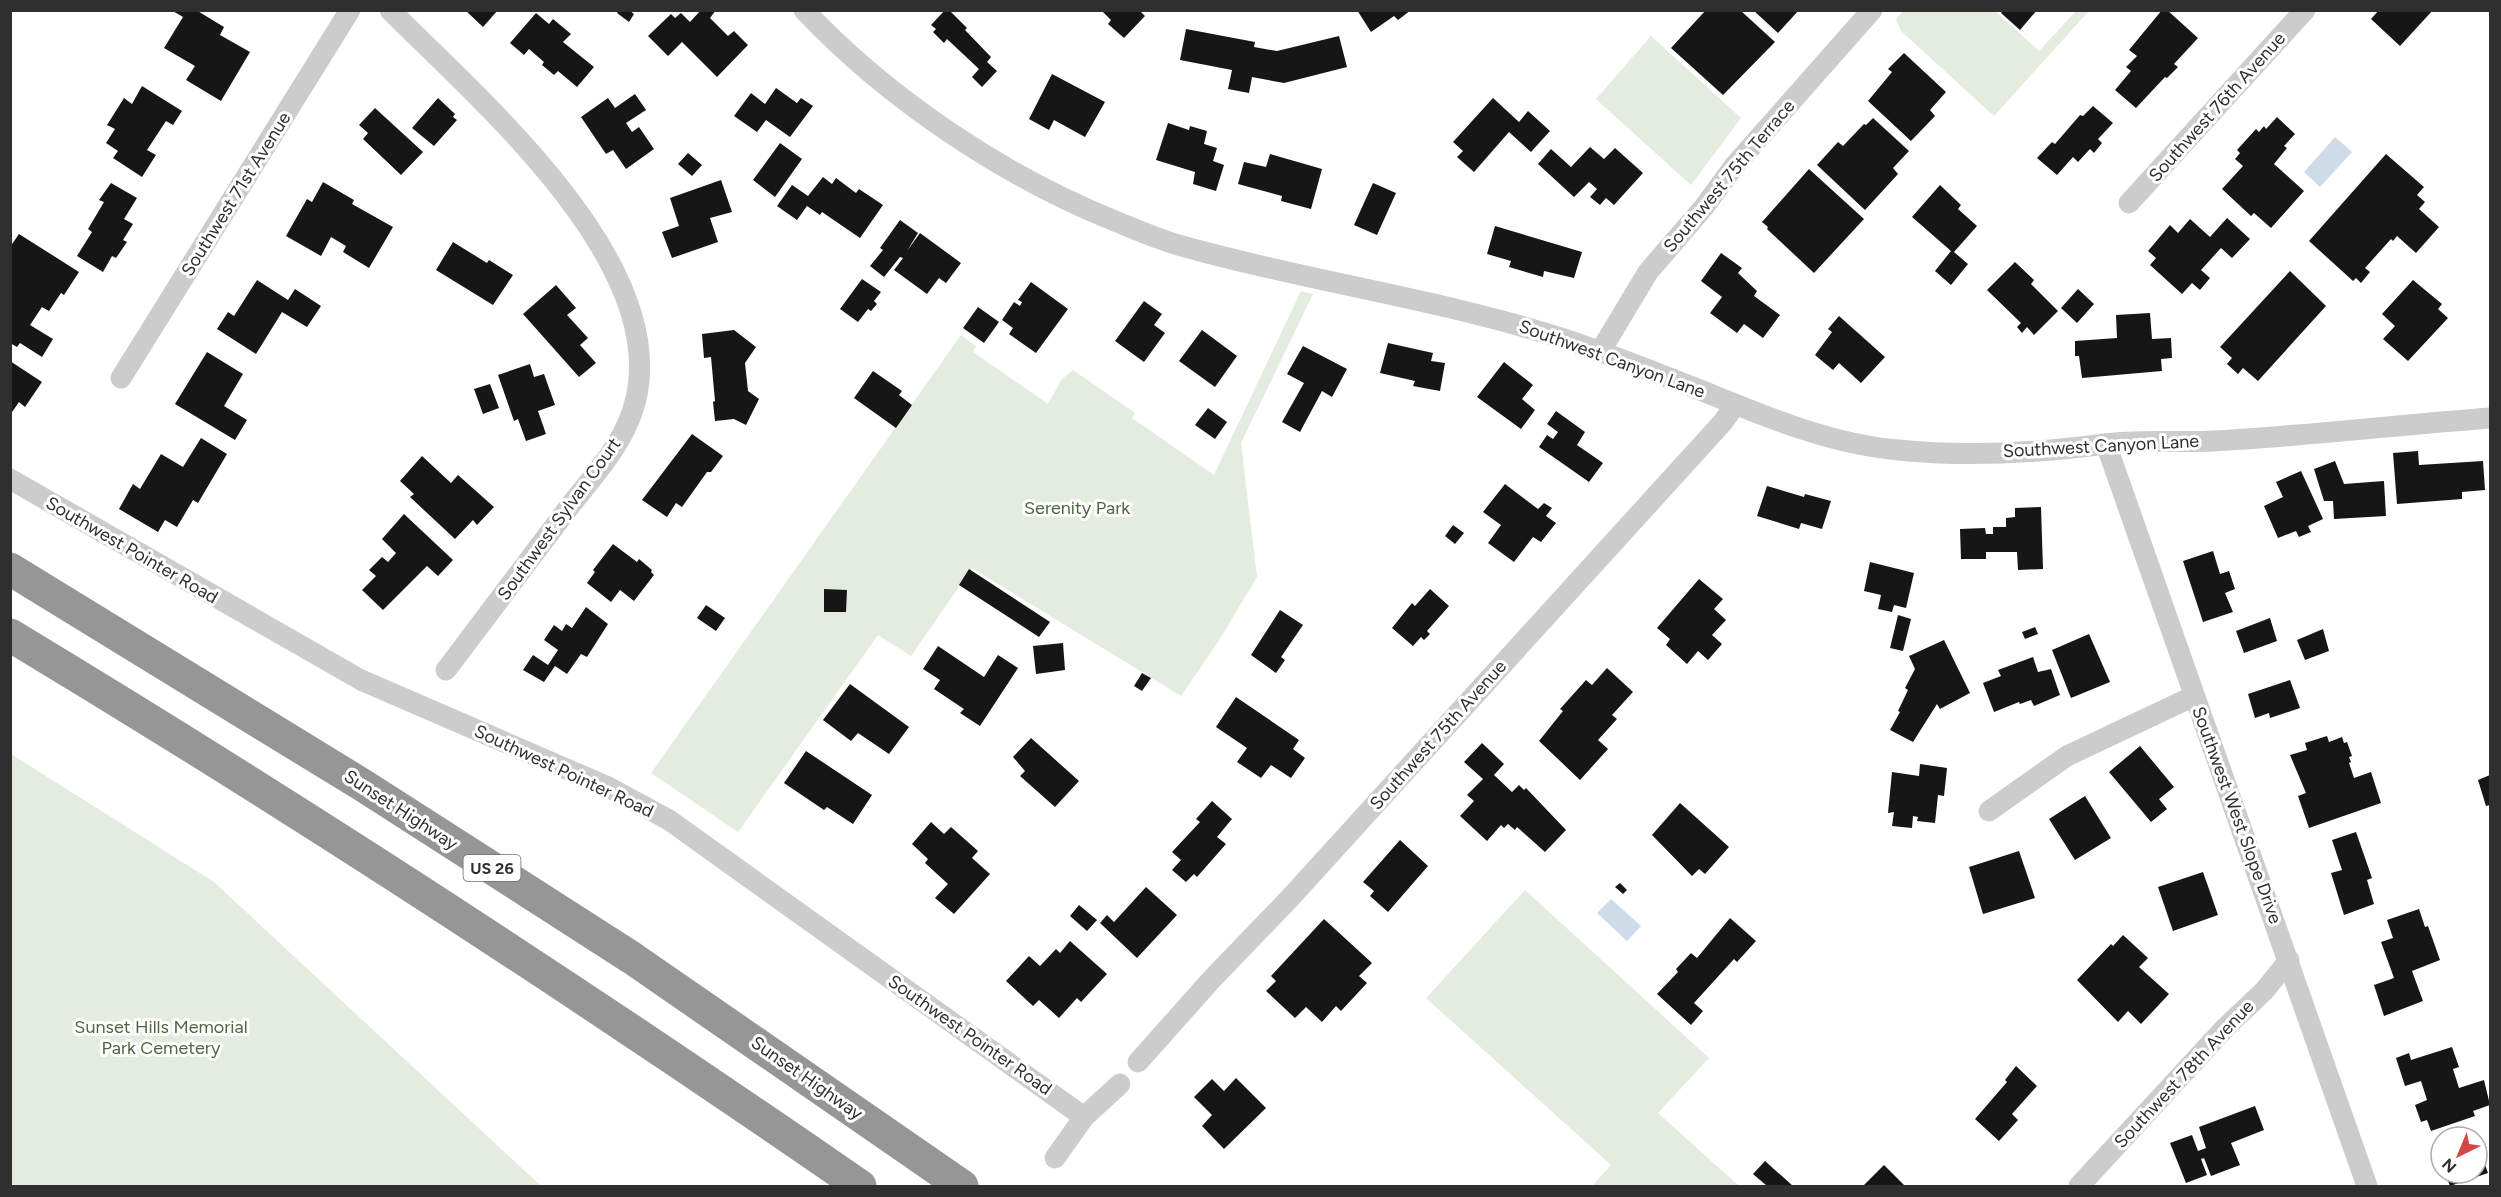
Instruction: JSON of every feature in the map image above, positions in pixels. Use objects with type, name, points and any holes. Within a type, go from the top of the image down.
[{"type":"highway","name":"Sunset Highway","points":[[10,569],[364,786],[632,958],[962,1186]]},
{"type":"highway","points":[[10,635],[343,841],[546,973],[860,1186]]},
{"type":"street","name":"Southwest 71st Avenue","points":[[121,378],[351,10]]},
{"type":"street","name":"Southwest Sylvan Court","points":[[390,10],[525,145],[549,173],[602,246],[615,271],[628,306],[637,340],[640,373],[636,398],[626,427],[446,670]]},
{"type":"street","name":"Southwest Canyon Lane","points":[[804,10],[843,48],[937,122],[1024,177],[1085,209],[1177,245],[1500,319],[1600,352],[1781,424],[1849,443],[1892,450],[2004,452],[2085,448],[2106,444],[2213,441],[2490,418]]},
{"type":"street","name":"Southwest 75th Terrace","points":[[1600,352],[1648,272],[1704,207],[1736,165],[1872,10]]},
{"type":"street","name":"Southwest 76th Avenue","points":[[2129,203],[2305,10]]},
{"type":"street","name":"Southwest 75th Avenue","points":[[1138,1062],[1707,440],[1735,405]]},
{"type":"street","name":"Southwest West Slope Drive","points":[[2106,444],[2194,696],[2225,776],[2367,1186]]},
{"type":"street","name":"Southwest Pointer Road","points":[[10,479],[361,680],[608,787],[659,814],[1084,1116]]},
{"type":"street","points":[[1989,811],[2067,756],[2194,696]]},
{"type":"street","name":"Southwest 78th Avenue","points":[[2079,1186],[2226,1027],[2264,991],[2289,960]]},
{"type":"street","points":[[1055,1158],[1084,1116],[1120,1084]]},
{"type":"green space","points":[[1903,11],[1995,11],[2039,51],[2076,11],[2089,11],[1994,116],[1901,31],[1896,19]]},
{"type":"green space","points":[[1651,36],[1741,118],[1691,185],[1596,99]]},
{"type":"green space","name":"Serenity Park","points":[[1301,291],[1313,294],[1241,443],[1257,577],[1218,642],[1181,696],[972,568],[911,656],[878,635],[738,832],[651,773],[961,335],[976,346],[973,352],[1048,404],[1062,379],[1073,370],[1135,413],[1132,418],[1214,475]]},
{"type":"green space","name":"Sunset Hills Memorial Park Cemetery","points":[[11,754],[214,882],[541,1186],[11,1186]]},
{"type":"green space","points":[[1525,890],[1709,1058],[1658,1113],[1739,1186],[1592,1186],[1611,1165],[1426,998]]},
{"type":"water","points":[[2335,137],[2352,152],[2320,187],[2304,172]]},
{"type":"water","points":[[1611,899],[1641,926],[1627,941],[1597,913]]},
{"type":"building","points":[[171,10],[196,10],[224,27],[220,35],[250,52],[221,101],[186,80],[195,66],[164,48],[183,17]]},
{"type":"building","points":[[465,10],[498,10],[483,27]]},
{"type":"building","points":[[619,10],[629,10],[634,14],[629,22],[617,13]]},
{"type":"building","points":[[701,10],[716,10],[710,18],[728,36],[734,31],[748,45],[717,77],[682,42],[668,56],[648,36],[671,14],[675,18],[681,13],[690,22]]},
{"type":"building","points":[[945,10],[949,10],[967,28],[965,30],[991,57],[987,62],[997,71],[982,87],[972,77],[979,69],[947,39],[944,43],[933,32],[936,29],[931,25]]},
{"type":"building","points":[[1101,10],[1139,10],[1145,16],[1124,38],[1108,24],[1111,20]]},
{"type":"building","points":[[1357,10],[1411,10],[1398,20],[1394,16],[1371,32]]},
{"type":"building","points":[[1706,10],[1740,10],[1775,42],[1723,95],[1671,48]]},
{"type":"building","points":[[1753,10],[1799,10],[1778,33]]},
{"type":"building","points":[[2003,10],[2037,10],[2020,30],[2001,13]]},
{"type":"building","points":[[2162,10],[2167,10],[2198,38],[2174,64],[2178,67],[2167,78],[2165,77],[2136,108],[2115,90],[2131,71],[2126,67],[2137,56],[2129,50]]},
{"type":"building","points":[[2379,10],[2433,10],[2400,46],[2371,19]]},
{"type":"building","points":[[536,13],[549,24],[553,19],[571,34],[563,42],[594,67],[577,87],[558,71],[554,75],[542,65],[544,62],[529,49],[524,55],[510,43]]},
{"type":"building","points":[[1186,29],[1255,42],[1254,47],[1277,51],[1339,36],[1347,67],[1284,83],[1252,77],[1249,93],[1228,89],[1232,70],[1180,60]]},
{"type":"building","points":[[1904,53],[1946,92],[1930,110],[1935,116],[1911,141],[1868,101],[1892,72],[1888,69]]},
{"type":"building","points":[[1052,74],[1105,102],[1085,137],[1054,120],[1049,130],[1029,119]]},
{"type":"building","points":[[142,86],[182,111],[173,125],[166,121],[147,150],[156,155],[142,177],[113,158],[118,151],[106,143],[115,129],[107,125],[124,98],[132,104]]},
{"type":"building","points":[[776,88],[797,103],[801,98],[813,106],[790,137],[766,120],[757,132],[734,116],[751,93],[765,104]]},
{"type":"building","points":[[635,94],[646,110],[626,123],[632,132],[639,127],[654,149],[626,169],[613,150],[606,154],[581,117],[608,98],[615,108]]},
{"type":"building","points":[[438,98],[455,114],[453,117],[457,120],[434,146],[412,128]]},
{"type":"building","points":[[1493,98],[1519,122],[1528,111],[1550,131],[1531,152],[1509,132],[1474,172],[1457,157],[1463,151],[1453,142]]},
{"type":"building","points":[[2093,106],[2113,123],[2098,139],[2102,143],[2094,153],[2090,149],[2078,162],[2073,157],[2057,175],[2037,158],[2052,142],[2055,144],[2080,115],[2083,116]]},
{"type":"building","points":[[375,108],[423,152],[401,175],[363,139],[368,133],[359,125]]},
{"type":"building","points":[[2277,117],[2295,134],[2284,146],[2287,148],[2274,164],[2304,191],[2271,228],[2254,213],[2251,216],[2222,189],[2243,166],[2235,159],[2240,153],[2237,150],[2256,129],[2259,132],[2264,126],[2266,129]]},
{"type":"building","points":[[1873,118],[1909,151],[1893,168],[1898,174],[1865,210],[1817,165],[1838,142],[1843,146]]},
{"type":"building","points":[[1168,123],[1189,130],[1190,126],[1207,131],[1204,144],[1217,148],[1213,161],[1224,165],[1216,191],[1193,184],[1195,172],[1156,160]]},
{"type":"building","points":[[780,143],[802,159],[775,197],[753,180]]},
{"type":"building","points":[[1590,147],[1604,159],[1615,148],[1643,173],[1614,205],[1606,198],[1600,205],[1590,197],[1597,189],[1589,182],[1574,197],[1538,164],[1551,149],[1571,167]]},
{"type":"building","points":[[688,153],[702,165],[692,176],[678,164]]},
{"type":"building","points":[[1270,154],[1322,169],[1311,209],[1281,201],[1282,196],[1238,184],[1244,162],[1266,167]]},
{"type":"building","points":[[2386,154],[2424,187],[2417,195],[2425,202],[2419,209],[2439,227],[2416,253],[2397,236],[2393,241],[2391,239],[2365,268],[2370,272],[2361,283],[2356,278],[2353,281],[2309,241]]},
{"type":"building","points":[[1809,169],[1864,219],[1814,273],[1762,222]]},
{"type":"building","points":[[823,177],[832,184],[836,178],[856,193],[859,189],[883,205],[860,238],[822,212],[820,215],[807,206],[797,220],[777,206],[792,185],[808,196]]},
{"type":"building","points":[[721,180],[732,212],[710,218],[718,242],[672,258],[662,232],[679,226],[670,198]]},
{"type":"building","points":[[323,182],[354,200],[352,204],[393,227],[369,268],[343,252],[346,246],[331,237],[321,256],[286,236],[307,199],[312,202]]},
{"type":"building","points":[[111,183],[137,198],[124,219],[133,224],[123,240],[127,242],[116,258],[112,256],[103,272],[77,256],[92,232],[88,229],[104,202],[99,200]]},
{"type":"building","points":[[1373,183],[1396,193],[1377,235],[1354,225]]},
{"type":"building","points":[[1940,185],[1961,205],[1958,209],[1977,226],[1954,252],[1968,264],[1951,285],[1935,271],[1951,251],[1912,217]]},
{"type":"building","points":[[2227,218],[2250,239],[2232,258],[2221,248],[2201,270],[2210,278],[2200,290],[2192,283],[2182,294],[2150,265],[2156,258],[2148,251],[2170,225],[2178,233],[2190,219],[2210,237]]},
{"type":"building","points":[[900,220],[918,233],[907,251],[920,233],[961,263],[946,283],[939,278],[927,294],[894,270],[903,258],[900,257],[884,277],[870,266],[883,250],[880,248]]},
{"type":"building","points":[[1495,226],[1582,252],[1574,278],[1544,271],[1543,277],[1509,267],[1511,261],[1487,254]]},
{"type":"building","points":[[19,234],[79,272],[64,295],[61,293],[49,311],[42,307],[30,325],[53,339],[42,357],[20,343],[17,347],[10,343],[10,247]]},
{"type":"building","points":[[453,242],[487,263],[489,260],[513,275],[493,305],[436,270]]},
{"type":"building","points":[[1721,253],[1742,268],[1738,273],[1757,291],[1754,296],[1780,315],[1763,338],[1744,324],[1737,333],[1710,313],[1722,297],[1701,281]]},
{"type":"building","points":[[2015,262],[2034,280],[2031,284],[2058,311],[2034,335],[2027,327],[2022,333],[2017,327],[2021,323],[1987,290]]},
{"type":"building","points":[[2290,271],[2326,306],[2258,381],[2243,368],[2238,374],[2227,364],[2232,358],[2220,347]]},
{"type":"building","points":[[862,279],[881,292],[874,301],[877,304],[871,311],[868,309],[858,322],[840,309]]},
{"type":"building","points":[[257,280],[288,300],[295,289],[321,306],[307,327],[282,312],[256,354],[217,329],[228,312],[234,316]]},
{"type":"building","points":[[2413,280],[2442,304],[2438,309],[2448,318],[2408,361],[2383,339],[2395,326],[2382,314]]},
{"type":"building","points":[[1031,282],[1068,309],[1036,353],[1009,334],[1013,328],[1002,320],[1014,302],[1020,306],[1022,302],[1018,300]]},
{"type":"building","points":[[556,285],[576,308],[567,315],[588,338],[580,345],[596,363],[579,377],[523,314]]},
{"type":"building","points":[[2078,289],[2094,304],[2077,323],[2061,308]]},
{"type":"building","points":[[1144,301],[1162,314],[1154,325],[1165,333],[1144,362],[1115,341]]},
{"type":"building","points":[[978,307],[999,322],[984,343],[963,328]]},
{"type":"building","points":[[2150,313],[2152,339],[2171,338],[2172,358],[2161,359],[2162,371],[2082,378],[2079,356],[2075,356],[2075,341],[2117,338],[2116,315]]},
{"type":"building","points":[[1839,316],[1885,357],[1861,383],[1839,363],[1833,370],[1815,355],[1832,332],[1828,329]]},
{"type":"building","points":[[734,330],[756,347],[745,363],[748,391],[759,399],[746,425],[734,419],[715,421],[711,357],[704,358],[702,334]]},
{"type":"building","points":[[1202,330],[1237,356],[1215,387],[1179,361]]},
{"type":"building","points":[[1388,343],[1433,353],[1431,361],[1445,363],[1440,391],[1413,386],[1415,381],[1380,373]]},
{"type":"building","points":[[1303,346],[1347,369],[1332,397],[1322,391],[1300,432],[1282,422],[1304,383],[1287,374]]},
{"type":"building","points":[[207,352],[243,374],[224,406],[247,420],[235,440],[175,404]]},
{"type":"building","points":[[10,361],[42,382],[25,407],[19,402],[10,415]]},
{"type":"building","points":[[1504,362],[1533,385],[1522,399],[1535,410],[1521,429],[1477,397]]},
{"type":"building","points":[[530,364],[534,377],[544,374],[555,405],[538,411],[546,434],[526,441],[518,419],[514,421],[498,375]]},
{"type":"building","points":[[873,371],[902,391],[899,395],[912,405],[896,428],[854,398]]},
{"type":"building","points":[[490,384],[499,408],[483,414],[474,389]]},
{"type":"building","points":[[1208,408],[1227,422],[1215,439],[1195,425]]},
{"type":"building","points":[[1556,411],[1585,432],[1577,445],[1603,463],[1589,482],[1539,447],[1547,435],[1553,439],[1558,432],[1547,424]]},
{"type":"building","points":[[692,434],[723,456],[711,472],[707,472],[682,507],[676,503],[667,517],[642,500]]},
{"type":"building","points":[[201,438],[227,454],[198,503],[193,500],[177,527],[165,520],[158,532],[119,509],[133,484],[140,489],[161,454],[183,467]]},
{"type":"building","points":[[2418,451],[2419,465],[2483,461],[2485,490],[2462,492],[2462,499],[2397,504],[2393,453]]},
{"type":"building","points":[[422,456],[451,483],[458,475],[494,507],[477,525],[473,520],[455,539],[410,497],[414,494],[400,481]]},
{"type":"building","points":[[2335,461],[2344,484],[2384,481],[2386,516],[2334,519],[2333,501],[2324,501],[2314,469]]},
{"type":"building","points":[[2301,471],[2323,519],[2308,526],[2311,532],[2299,537],[2296,531],[2278,538],[2264,506],[2283,497],[2276,482]]},
{"type":"building","points":[[1505,484],[1538,509],[1544,503],[1552,508],[1546,516],[1556,523],[1541,542],[1533,537],[1514,562],[1488,543],[1501,525],[1483,512]]},
{"type":"building","points":[[1767,486],[1804,497],[1805,494],[1831,501],[1822,529],[1801,523],[1799,529],[1757,516]]},
{"type":"building","points":[[2041,507],[2043,569],[2018,570],[2017,552],[1986,552],[1986,559],[1961,559],[1960,529],[1985,528],[1986,534],[1993,534],[1993,527],[2006,527],[2006,518],[2015,517],[2015,508]]},
{"type":"building","points":[[404,514],[453,560],[438,576],[427,566],[383,610],[362,590],[376,576],[369,570],[382,557],[388,562],[396,553],[382,539]]},
{"type":"building","points":[[1453,525],[1464,533],[1455,544],[1445,536]]},
{"type":"building","points":[[613,544],[637,562],[639,559],[652,570],[654,575],[634,601],[620,590],[611,602],[587,583],[595,572],[593,570]]},
{"type":"building","points":[[2213,551],[2220,574],[2229,571],[2235,589],[2225,593],[2233,612],[2203,622],[2183,561]]},
{"type":"building","points":[[1870,562],[1914,573],[1906,608],[1894,605],[1892,612],[1878,609],[1881,595],[1864,591]]},
{"type":"building","points":[[969,569],[1050,622],[1039,637],[959,585]]},
{"type":"building","points":[[1699,579],[1723,599],[1714,609],[1726,620],[1712,635],[1722,644],[1708,660],[1698,651],[1687,664],[1666,645],[1670,639],[1657,628]]},
{"type":"building","points":[[824,589],[847,590],[846,612],[824,612]]},
{"type":"building","points":[[1430,589],[1449,606],[1427,631],[1430,634],[1424,640],[1421,637],[1413,646],[1392,628],[1412,603],[1415,606]]},
{"type":"building","points":[[706,605],[725,618],[716,631],[697,618]]},
{"type":"building","points":[[586,607],[608,624],[587,657],[581,654],[567,674],[555,666],[544,682],[523,670],[533,655],[548,665],[558,650],[544,640],[554,625],[562,631],[566,624],[572,628]]},
{"type":"building","points":[[1280,610],[1303,625],[1281,657],[1285,660],[1276,673],[1251,655]]},
{"type":"building","points":[[1898,615],[1911,619],[1903,651],[1890,648]]},
{"type":"building","points":[[2270,618],[2277,641],[2244,653],[2236,631]]},
{"type":"building","points":[[2035,627],[2038,634],[2025,639],[2022,632]]},
{"type":"building","points":[[2323,629],[2329,651],[2305,660],[2297,640]]},
{"type":"building","points":[[2089,634],[2110,682],[2071,698],[2052,650]]},
{"type":"building","points":[[1944,640],[1970,693],[1940,709],[1937,704],[1913,742],[1890,730],[1900,712],[1898,711],[1908,690],[1905,688],[1915,669],[1909,656]]},
{"type":"building","points":[[1063,643],[1065,670],[1036,674],[1033,646]]},
{"type":"building","points":[[938,646],[984,677],[998,655],[1018,668],[980,726],[960,713],[964,709],[934,689],[940,680],[923,669]]},
{"type":"building","points":[[2033,657],[2038,672],[2051,669],[2060,695],[2034,706],[2031,700],[1994,712],[1983,683],[2001,676],[1998,670]]},
{"type":"building","points":[[1607,668],[1633,692],[1612,715],[1617,719],[1598,740],[1608,749],[1580,780],[1539,741],[1563,711],[1560,709],[1586,680],[1592,685]]},
{"type":"building","points":[[1142,673],[1151,678],[1142,691],[1134,686]]},
{"type":"building","points":[[2290,680],[2300,708],[2270,718],[2269,713],[2255,718],[2248,694]]},
{"type":"building","points":[[850,684],[909,727],[889,754],[858,733],[851,741],[823,720]]},
{"type":"building","points":[[1236,697],[1299,740],[1293,749],[1305,758],[1291,778],[1271,765],[1261,778],[1237,762],[1247,748],[1216,727]]},
{"type":"building","points":[[2327,736],[2329,742],[2342,737],[2344,743],[2347,742],[2352,756],[2349,757],[2351,762],[2349,763],[2354,778],[2371,772],[2381,803],[2309,828],[2298,796],[2306,793],[2290,755],[2307,750],[2305,743]]},
{"type":"building","points":[[1031,738],[1079,781],[1055,807],[1020,776],[1025,771],[1013,757]]},
{"type":"building","points":[[1482,743],[1504,764],[1494,775],[1512,792],[1519,785],[1524,790],[1526,788],[1566,830],[1545,852],[1517,827],[1515,830],[1508,824],[1504,828],[1501,825],[1487,841],[1460,816],[1474,801],[1467,795],[1483,779],[1464,762]]},
{"type":"building","points":[[2140,746],[2174,787],[2159,799],[2167,809],[2151,822],[2109,772]]},
{"type":"building","points":[[806,751],[872,795],[853,824],[827,807],[824,810],[784,783]]},
{"type":"building","points":[[1920,764],[1947,768],[1944,796],[1938,795],[1935,823],[1917,821],[1918,817],[1913,816],[1912,828],[1892,826],[1894,812],[1888,813],[1892,772],[1919,776]]},
{"type":"building","points":[[2490,775],[2490,805],[2486,806],[2478,780]]},
{"type":"building","points":[[2085,796],[2111,838],[2075,860],[2049,819]]},
{"type":"building","points":[[1212,801],[1232,819],[1217,837],[1226,844],[1197,877],[1194,874],[1186,882],[1172,870],[1181,860],[1172,852],[1200,822],[1196,819]]},
{"type":"building","points":[[1680,803],[1729,847],[1705,874],[1699,869],[1692,876],[1652,835]]},
{"type":"building","points":[[931,822],[944,834],[951,827],[978,851],[972,858],[990,874],[954,914],[935,898],[948,884],[925,863],[928,859],[912,844]]},
{"type":"building","points":[[2356,832],[2372,878],[2367,880],[2374,904],[2344,915],[2331,873],[2342,870],[2332,840]]},
{"type":"building","points":[[1400,840],[1428,866],[1388,912],[1370,896],[1374,891],[1363,882]]},
{"type":"building","points":[[2019,851],[2035,898],[1983,914],[1969,867]]},
{"type":"building","points":[[2203,872],[2218,915],[2173,931],[2158,887]]},
{"type":"building","points":[[1620,883],[1627,890],[1623,894],[1615,887]]},
{"type":"building","points":[[1146,887],[1177,915],[1137,958],[1100,923],[1107,915],[1114,922]]},
{"type":"building","points":[[1079,905],[1097,920],[1087,931],[1070,916]]},
{"type":"building","points":[[2419,909],[2425,927],[2428,926],[2440,960],[2412,971],[2423,1001],[2384,1016],[2374,985],[2394,978],[2381,942],[2393,938],[2387,920]]},
{"type":"building","points":[[1730,918],[1756,941],[1737,962],[1734,959],[1694,1003],[1703,1011],[1691,1025],[1657,994],[1678,972],[1676,969],[1691,953],[1697,958]]},
{"type":"building","points":[[1324,919],[1372,963],[1359,976],[1367,983],[1341,1011],[1336,1006],[1322,1022],[1306,1007],[1295,1018],[1266,991],[1276,981],[1271,976]]},
{"type":"building","points":[[2123,935],[2148,958],[2139,967],[2169,994],[2141,1024],[2128,1011],[2118,1022],[2077,980],[2111,944],[2113,946]]},
{"type":"building","points":[[1070,941],[1107,974],[1081,1002],[1077,998],[1059,1018],[1039,1000],[1033,1006],[1006,981],[1029,956],[1040,966],[1056,949],[1060,953]]},
{"type":"building","points":[[2452,1047],[2459,1067],[2453,1069],[2459,1088],[2484,1080],[2490,1105],[2473,1111],[2475,1116],[2449,1125],[2429,1126],[2427,1120],[2421,1122],[2415,1105],[2427,1100],[2421,1081],[2405,1086],[2396,1058],[2409,1053],[2411,1060]]},
{"type":"building","points":[[2016,1066],[2037,1086],[2012,1114],[2018,1120],[1999,1141],[1975,1119],[2007,1082],[2005,1080]]},
{"type":"building","points":[[1236,1078],[1266,1108],[1224,1149],[1202,1126],[1212,1115],[1194,1097],[1212,1079],[1224,1091]]},
{"type":"building","points":[[2255,1106],[2264,1130],[2231,1143],[2240,1165],[2211,1176],[2204,1158],[2201,1159],[2207,1175],[2186,1183],[2170,1143],[2192,1135],[2198,1151],[2206,1148],[2199,1127]]},
{"type":"building","points":[[1765,1161],[1793,1186],[1767,1186],[1753,1174]]},
{"type":"building","points":[[1884,1165],[1905,1186],[1863,1186]]}]
